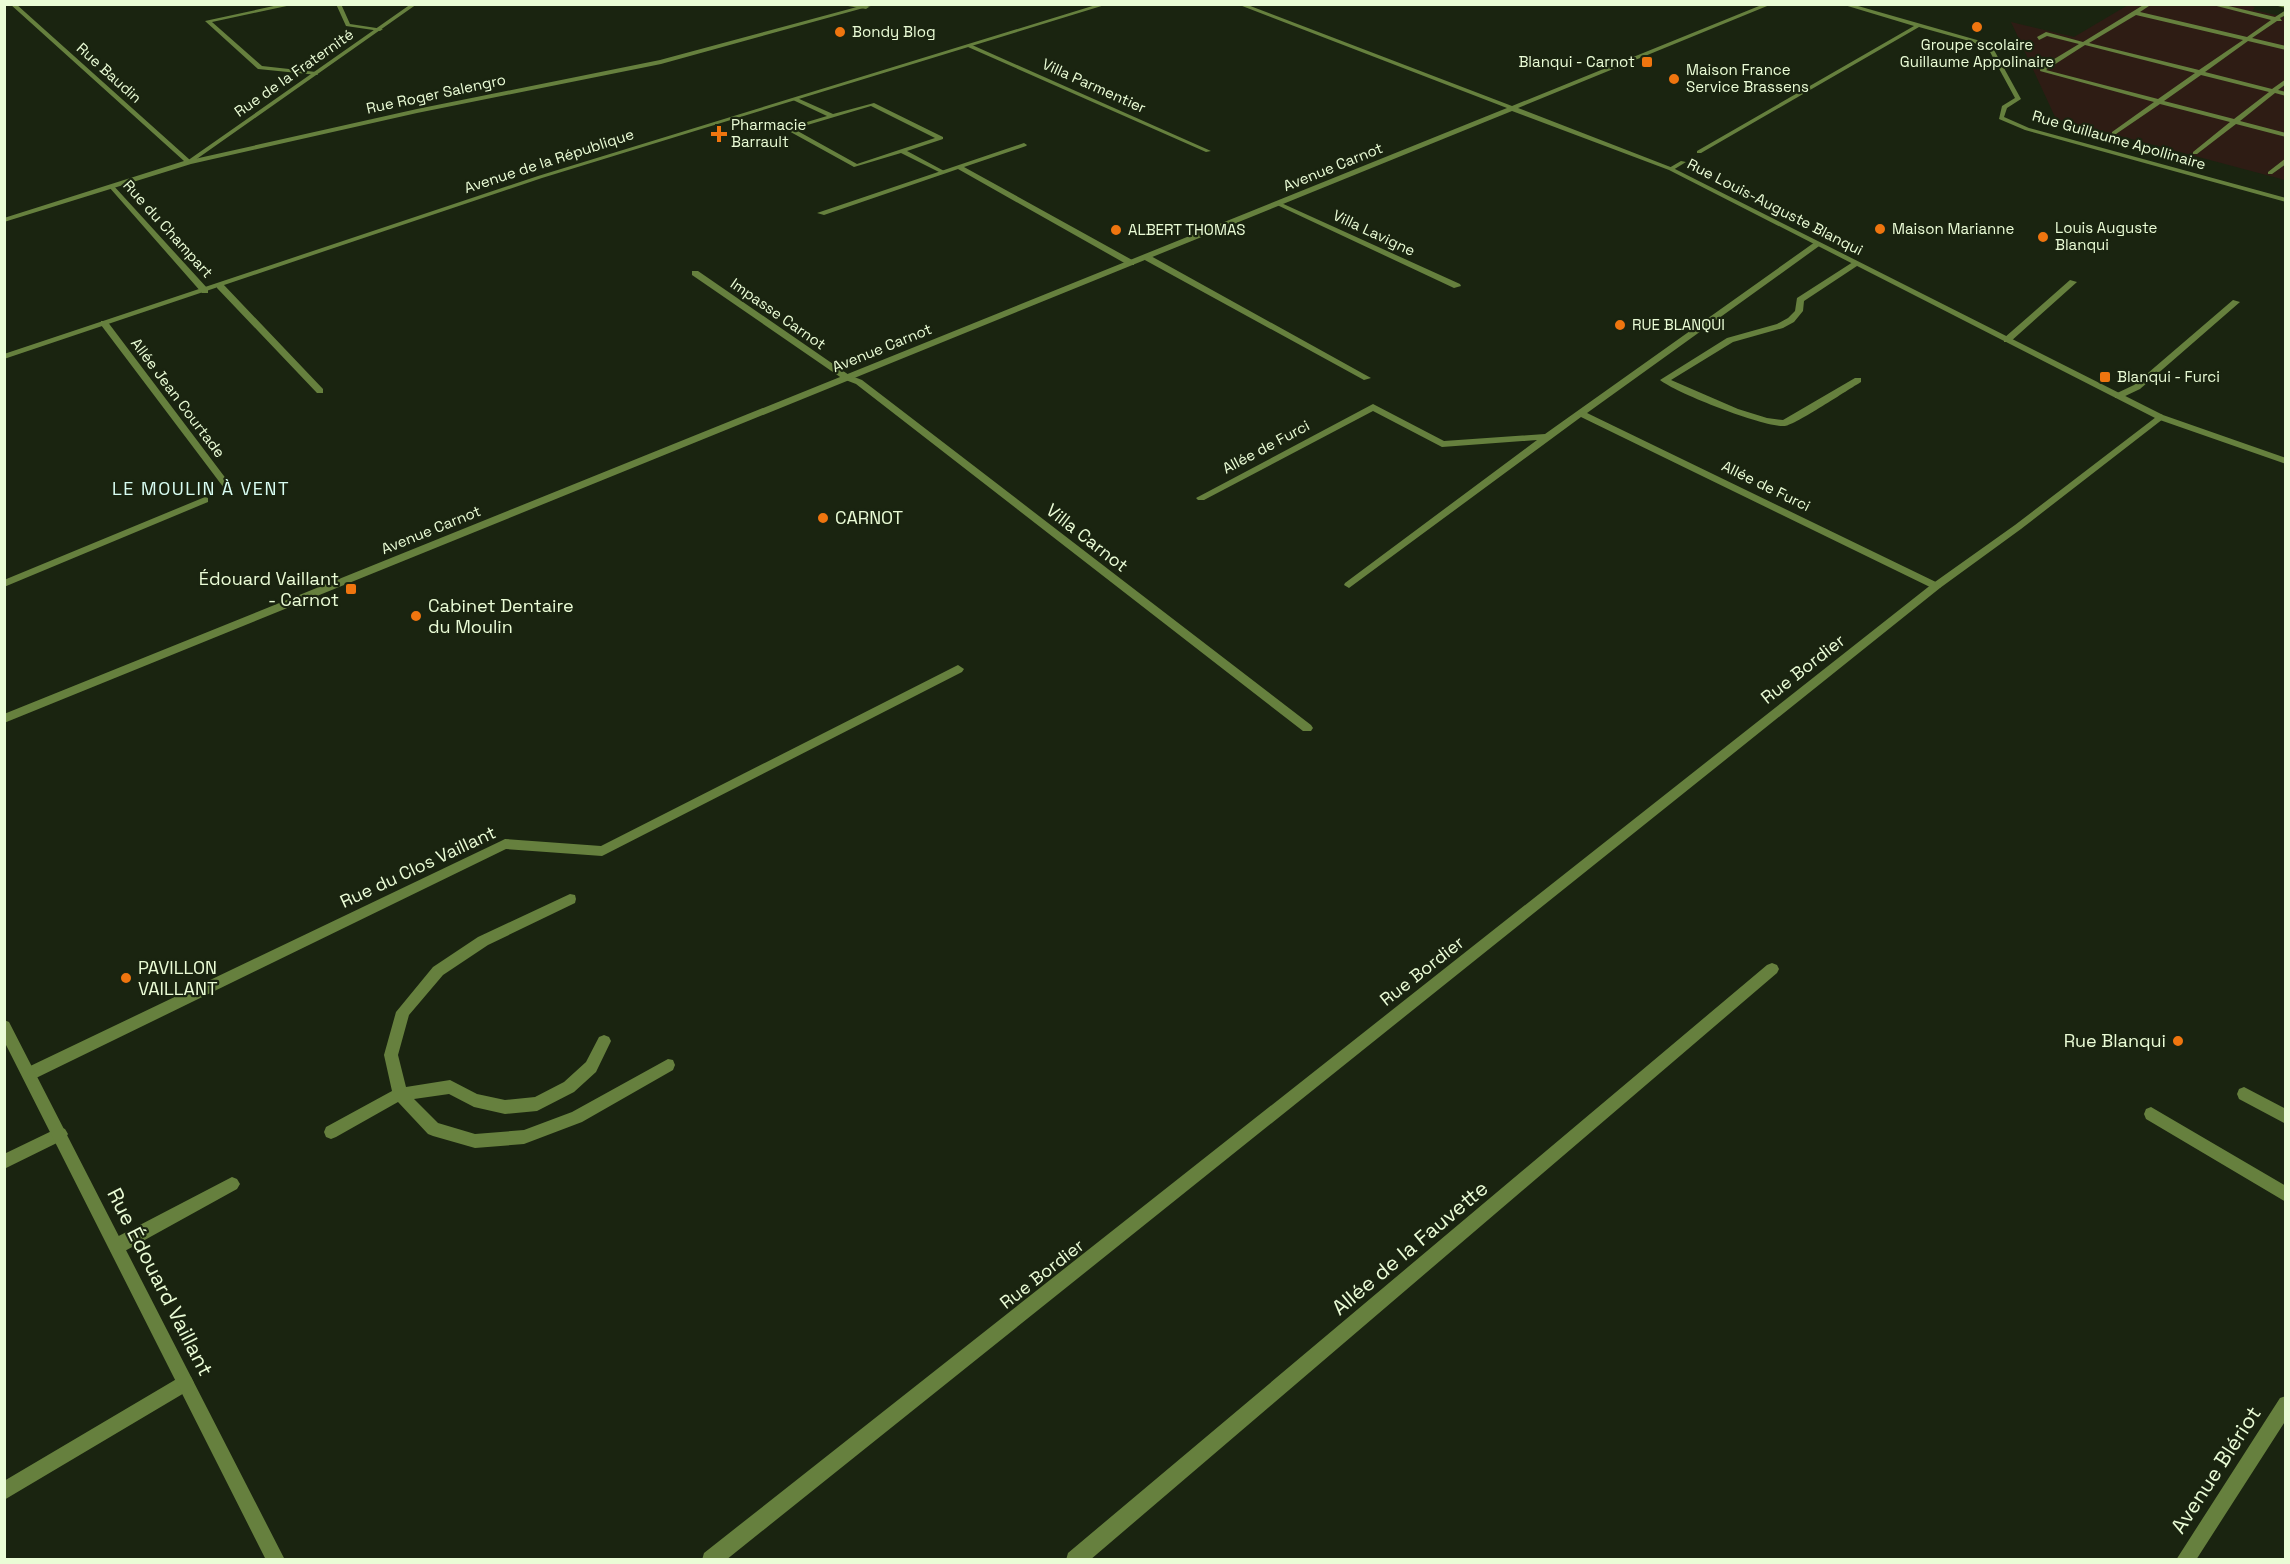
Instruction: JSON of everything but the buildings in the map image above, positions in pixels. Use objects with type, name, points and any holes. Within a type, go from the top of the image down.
[{"type":"street","name":"Rue Baudin","points":[[12,4],[189,162]]},
{"type":"street","points":[[294,4],[208,21],[260,68],[316,74]]},
{"type":"street","points":[[338,4],[348,25],[381,29]]},
{"type":"street","name":"Rue de la Fraternité","points":[[189,162],[415,4]]},
{"type":"street","points":[[838,4],[866,7]]},
{"type":"street","name":"Rue Roger Salengro","points":[[4,220],[189,162],[417,111],[652,64],[876,4]]},
{"type":"street","name":"Avenue de la République","points":[[4,357],[540,177],[1106,4]]},
{"type":"street","name":"Rue Louis-Auguste Blanqui","points":[[1239,4],[1671,168],[2160,417],[2286,461]]},
{"type":"street","name":"Avenue Carnot","points":[[4,718],[1770,4]]},
{"type":"street","name":"Rue Guillaume Apollinaire","points":[[1843,4],[1975,41],[1992,51],[2018,99],[2004,107],[2001,118],[2027,129],[2286,200]]},
{"type":"street","points":[[2150,4],[2043,68],[2043,71],[2286,135]]},
{"type":"street","points":[[2211,4],[2286,21]]},
{"type":"street","points":[[2276,4],[2286,6]]},
{"type":"street","points":[[2114,133],[2286,12]]},
{"type":"street","points":[[2135,13],[2286,48]]},
{"type":"street","points":[[1699,152],[1919,25]]},
{"type":"street","points":[[2039,38],[2046,34],[2286,94]]},
{"type":"street","name":"Villa Parmentier","points":[[970,46],[1208,151]]},
{"type":"street","points":[[2195,153],[2286,81]]},
{"type":"street","points":[[795,99],[833,116]]},
{"type":"street","points":[[872,104],[941,138],[856,166],[789,129],[833,116],[872,104]]},
{"type":"street","points":[[821,213],[1024,145]]},
{"type":"street","points":[[902,151],[943,172]]},
{"type":"street","points":[[2270,173],[2286,160]]},
{"type":"street","points":[[1671,168],[1683,162]]},
{"type":"street","points":[[958,167],[1131,263]]},
{"type":"street","name":"Rue du Champart","points":[[111,186],[206,291]]},
{"type":"street","name":"Villa Lavigne","points":[[1279,204],[1457,286]]},
{"type":"street","name":"Allée de Furci","points":[[1349,585],[1547,437],[1818,244]]},
{"type":"street","points":[[1146,257],[1367,378]]},
{"type":"street","points":[[1856,264],[1800,300],[1799,310],[1791,320],[1780,326],[1730,340],[1664,380],[1735,411],[1766,421],[1785,423],[1858,380]]},
{"type":"street","name":"Impasse Carnot","points":[[694,273],[846,377]]},
{"type":"street","points":[[2007,340],[2073,282]]},
{"type":"street","points":[[220,286],[320,391]]},
{"type":"street","points":[[2118,396],[2137,387],[2236,302]]},
{"type":"street","name":"Allée Jean Courtade","points":[[104,323],[230,490]]},
{"type":"street","name":"Villa Carnot","points":[[846,377],[859,382],[1307,728]]},
{"type":"street","name":"Allée de Furci","points":[[1202,498],[1373,407],[1442,444],[1547,437]]},
{"type":"street","name":"Allée de Furci","points":[[1582,414],[1936,586]]},
{"type":"street","name":"Rue Bordier","points":[[711,1560],[1936,586],[2018,528],[2160,417]]},
{"type":"street","points":[[4,584],[205,500]]},
{"type":"street","name":"Rue du Clos Vaillant","points":[[29,1074],[505,844],[602,851],[958,669]]},
{"type":"street","points":[[570,898],[483,940],[438,970],[403,1012],[391,1055],[400,1094],[434,1129],[476,1141],[524,1137],[577,1117],[668,1065]]},
{"type":"street","name":"Allée de la Fauvette","points":[[1075,1560],[1772,969]]},
{"type":"street","name":"Rue Édouard Vaillant","points":[[4,1026],[276,1560]]},
{"type":"street","points":[[331,1132],[400,1094],[450,1087],[474,1100],[505,1107],[537,1104],[569,1087],[591,1067],[604,1041]]},
{"type":"street","points":[[2244,1094],[2286,1116]]},
{"type":"street","points":[[2151,1114],[2286,1195]]},
{"type":"street","points":[[4,1162],[60,1134]]},
{"type":"street","points":[[117,1246],[232,1184]]},
{"type":"street","points":[[4,1491],[185,1383]]},
{"type":"street","name":"Avenue Blériot","points":[[2185,1560],[2286,1404]]},
{"type":"shaded area","points":[[2128,5],[2248,5],[2255,7],[2253,10],[2285,17],[2285,180],[2056,119],[2011,22],[2074,37]]},
{"type":"place","name":"Groupe scolaire Guillaume Appolinaire","points":[[1977,27]]},
{"type":"place","name":"Bondy Blog","points":[[840,32]]},
{"type":"place","name":"Blanqui - Carnot","points":[[1647,62]]},
{"type":"place","name":"Maison France Service Brassens","points":[[1674,79]]},
{"type":"place","name":"Pharmacie Barrault","points":[[719,134]]},
{"type":"place","name":"Maison Marianne","points":[[1880,229]]},
{"type":"place","name":"ALBERT THOMAS","points":[[1116,230]]},
{"type":"place","name":"Louis Auguste Blanqui","points":[[2043,237]]},
{"type":"place","name":"RUE BLANQUI","points":[[1620,325]]},
{"type":"place","name":"Blanqui - Furci","points":[[2105,377]]},
{"type":"place","name":"CARNOT","points":[[823,518]]},
{"type":"place","name":"Édouard Vaillant - Carnot","points":[[351,589]]},
{"type":"place","name":"Cabinet Dentaire du Moulin","points":[[416,616]]},
{"type":"place","name":"PAVILLON VAILLANT","points":[[126,978]]},
{"type":"place","name":"Rue Blanqui","points":[[2178,1041]]},
{"type":"district","name":"LE MOULIN À VENT","points":[[201,489]]}]
